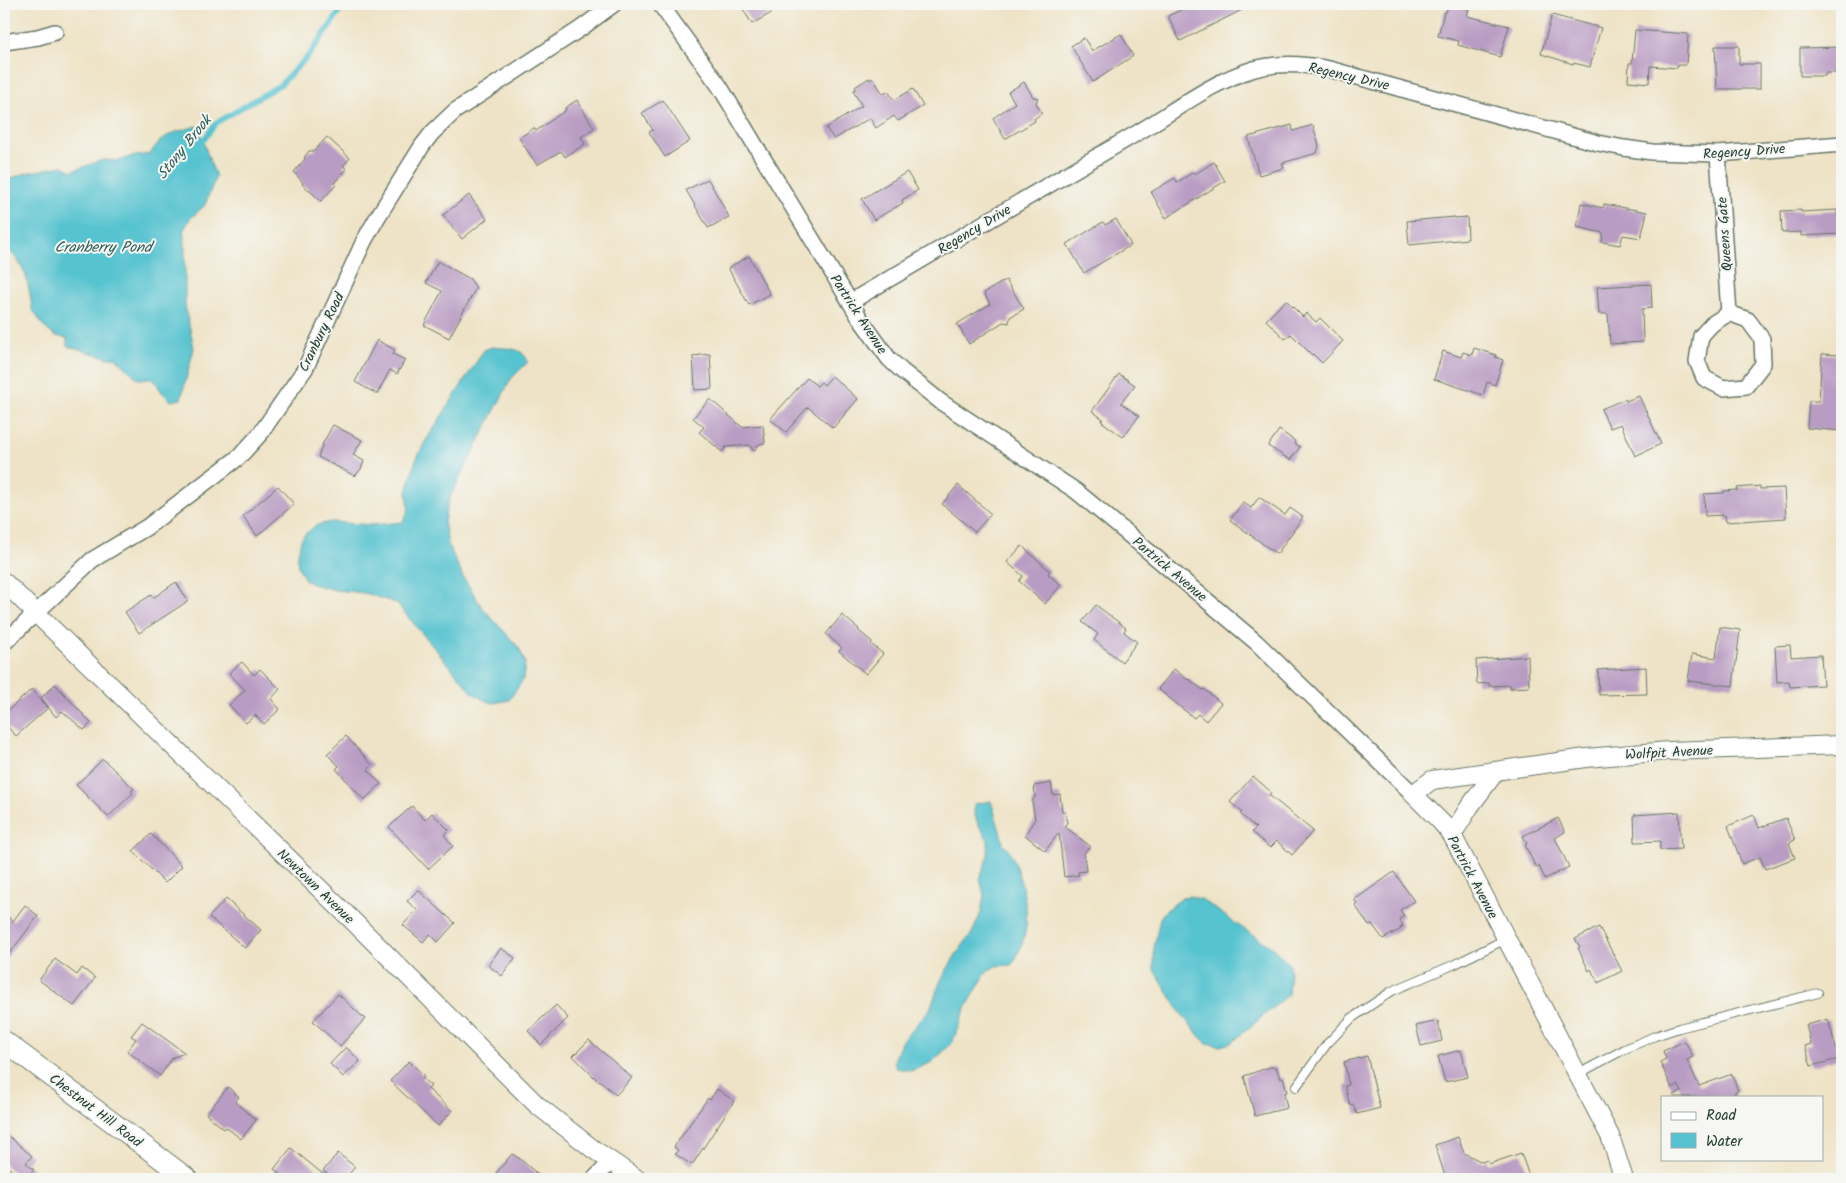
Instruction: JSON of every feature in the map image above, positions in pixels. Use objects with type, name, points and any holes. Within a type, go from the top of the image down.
[{"type":"main road","name":"Chestnut Hill Road","points":[[4,1041],[188,1179]]},
{"type":"street","name":"Cranbury Road","points":[[4,643],[92,560],[147,527],[239,457],[260,434],[304,369],[377,218],[422,146],[443,121],[614,4]]},
{"type":"street","name":"Partrick Avenue","points":[[660,4],[739,117],[850,302],[872,337],[889,359],[963,417],[1076,491],[1122,529],[1256,642],[1442,822],[1452,836],[1610,1136],[1624,1179]]},
{"type":"street","points":[[4,42],[38,37],[55,32]]},
{"type":"street","name":"Regency Drive","points":[[850,302],[1156,123],[1212,87],[1255,68],[1281,64],[1309,65],[1330,69],[1598,142],[1661,153],[1718,154],[1842,144]]},
{"type":"street","name":"Queens Gate","points":[[1718,154],[1729,313]]},
{"type":"street","points":[[1729,313],[1748,320],[1762,339],[1763,364],[1746,386],[1723,388],[1704,378],[1697,360],[1701,336],[1712,324],[1729,313]]},
{"type":"street","name":"Newtown Avenue","points":[[4,582],[353,921],[516,1084],[560,1124],[637,1179]]},
{"type":"street","name":"Wolfpit Avenue","points":[[1413,794],[1432,780],[1586,758],[1668,751],[1842,745]]},
{"type":"street","points":[[1452,836],[1470,806],[1496,772]]},
{"type":"street","points":[[594,1179],[611,1162]]},
{"type":"lane","points":[[1296,1087],[1327,1044],[1352,1018],[1392,991],[1453,965],[1506,939]]},
{"type":"lane","points":[[1578,1074],[1625,1049],[1655,1036],[1679,1028],[1818,993]]},
{"type":"water","name":"Cranberry Pond","points":[[197,126],[216,176],[205,205],[190,219],[183,231],[185,242],[185,305],[194,348],[181,399],[171,401],[161,391],[153,378],[138,379],[115,357],[109,358],[67,346],[67,338],[55,336],[44,327],[32,309],[26,276],[20,264],[11,252],[4,252],[4,181],[26,173],[63,166],[72,171],[102,160],[120,161],[129,157],[150,154],[164,138],[176,132]]},
{"type":"water","points":[[492,347],[509,348],[518,351],[526,357],[528,362],[511,379],[451,495],[444,522],[448,544],[463,577],[482,607],[519,648],[525,662],[523,679],[509,700],[494,703],[486,701],[473,693],[396,603],[364,593],[335,590],[312,584],[305,580],[298,566],[297,558],[301,540],[305,534],[317,525],[332,522],[373,525],[403,522],[409,508],[407,493],[415,462],[425,442],[484,350]]},
{"type":"water","points":[[991,801],[1003,841],[1002,844],[1010,852],[1024,895],[1026,930],[1023,941],[1012,965],[995,966],[986,973],[965,1010],[952,1043],[943,1052],[930,1063],[911,1071],[896,1068],[894,1061],[901,1042],[930,1009],[940,982],[955,956],[972,933],[981,913],[984,895],[980,879],[988,855],[988,840],[977,822],[974,804]]},
{"type":"water","points":[[1189,896],[1203,900],[1273,948],[1289,964],[1288,995],[1231,1043],[1220,1046],[1207,1043],[1201,1038],[1180,1012],[1154,970],[1154,947],[1160,918],[1164,912],[1182,898]]},
{"type":"building","points":[[740,4],[787,4],[752,24]]},
{"type":"building","points":[[1193,4],[1254,4],[1180,41],[1168,16]]},
{"type":"building","points":[[1449,4],[1469,9],[1467,16],[1509,26],[1500,57],[1458,45],[1459,41],[1438,36],[1444,12],[1446,12]]},
{"type":"building","points":[[1552,15],[1601,28],[1590,67],[1541,54]]},
{"type":"building","points":[[1635,30],[1688,34],[1686,65],[1677,65],[1677,68],[1650,66],[1649,83],[1628,81],[1629,63],[1632,63]]},
{"type":"building","points":[[1121,34],[1133,56],[1093,82],[1071,46],[1084,38],[1092,51]]},
{"type":"building","points":[[1715,46],[1739,46],[1739,64],[1760,64],[1760,89],[1717,89]]},
{"type":"building","points":[[1842,47],[1842,73],[1825,73],[1825,76],[1800,76],[1800,48]]},
{"type":"building","points":[[869,78],[870,80],[873,78],[883,94],[888,91],[894,100],[913,89],[923,106],[898,121],[894,116],[876,128],[870,118],[834,139],[826,128],[862,106],[853,91],[856,89],[855,87]]},
{"type":"building","points":[[1024,82],[1033,97],[1038,98],[1036,103],[1042,113],[1034,119],[1035,121],[1005,139],[993,118],[1015,103],[1008,92]]},
{"type":"building","points":[[577,100],[594,128],[581,137],[585,144],[565,157],[561,151],[537,165],[519,138],[534,128],[536,131]]},
{"type":"building","points":[[663,100],[690,141],[665,157],[649,132],[653,130],[642,113]]},
{"type":"building","points":[[1292,125],[1293,131],[1313,125],[1319,146],[1317,153],[1282,163],[1284,168],[1259,175],[1248,137]]},
{"type":"building","points":[[327,137],[350,158],[343,166],[347,169],[334,183],[336,185],[321,201],[302,184],[294,172],[309,151],[314,151]]},
{"type":"building","points":[[1214,162],[1225,181],[1166,218],[1151,192],[1175,178],[1177,182],[1194,172],[1195,174]]},
{"type":"building","points":[[907,172],[918,190],[902,200],[903,203],[874,220],[862,199]]},
{"type":"building","points":[[708,179],[729,217],[708,228],[686,190]]},
{"type":"building","points":[[469,195],[487,219],[462,239],[443,215]]},
{"type":"building","points":[[1581,203],[1603,208],[1604,204],[1647,212],[1641,238],[1623,235],[1620,245],[1602,242],[1603,233],[1577,227]]},
{"type":"building","points":[[1801,210],[1801,212],[1837,210],[1838,234],[1801,236],[1801,232],[1782,233],[1781,211]]},
{"type":"building","points":[[1467,217],[1468,239],[1409,245],[1407,221]]},
{"type":"building","points":[[1116,219],[1131,245],[1084,273],[1067,244],[1103,222],[1105,225]]},
{"type":"building","points":[[749,256],[770,294],[749,305],[728,268]]},
{"type":"building","points":[[438,261],[470,279],[476,288],[449,338],[424,325],[442,291],[426,283]]},
{"type":"building","points":[[1006,280],[1024,309],[1010,317],[1009,323],[1003,322],[969,344],[957,324],[990,304],[984,293]]},
{"type":"building","points":[[1651,284],[1652,308],[1642,309],[1643,342],[1610,344],[1608,314],[1599,314],[1597,287]]},
{"type":"building","points":[[1286,300],[1303,317],[1306,313],[1316,322],[1320,318],[1343,341],[1322,363],[1291,334],[1285,339],[1266,320]]},
{"type":"building","points":[[377,340],[395,350],[393,354],[405,360],[397,374],[390,370],[377,394],[355,382]]},
{"type":"building","points":[[1474,348],[1496,355],[1495,357],[1503,360],[1495,385],[1487,382],[1483,395],[1434,379],[1443,351],[1461,357],[1463,352],[1472,355]]},
{"type":"building","points":[[710,354],[712,389],[695,390],[693,356]]},
{"type":"building","points":[[1822,354],[1842,355],[1842,431],[1807,428],[1809,401],[1819,401]]},
{"type":"building","points":[[1119,374],[1135,385],[1121,403],[1139,416],[1123,437],[1101,421],[1103,419],[1092,411]]},
{"type":"building","points":[[832,376],[858,399],[833,428],[808,407],[786,432],[770,419],[807,378],[817,386],[821,382],[824,385]]},
{"type":"building","points":[[1639,396],[1661,444],[1635,456],[1621,424],[1610,428],[1601,409],[1625,399],[1626,401]]},
{"type":"building","points":[[710,399],[742,427],[763,425],[765,443],[759,444],[754,451],[749,445],[726,447],[722,452],[699,432],[704,427],[693,418]]},
{"type":"building","points":[[333,425],[362,440],[353,455],[364,461],[361,469],[355,476],[318,457]]},
{"type":"building","points":[[1279,430],[1295,441],[1294,443],[1300,447],[1290,460],[1268,446]]},
{"type":"building","points":[[958,485],[991,514],[975,532],[942,504]]},
{"type":"building","points":[[278,486],[294,504],[257,536],[243,516]]},
{"type":"building","points":[[1760,486],[1760,489],[1784,488],[1786,518],[1726,522],[1725,515],[1705,516],[1704,494],[1724,493],[1724,491],[1738,490],[1737,488]]},
{"type":"building","points":[[1259,497],[1285,515],[1290,508],[1303,517],[1277,554],[1230,520],[1243,502],[1251,508]]},
{"type":"building","points":[[1022,546],[1050,571],[1048,574],[1061,585],[1045,604],[1019,581],[1023,576],[1007,562]]},
{"type":"building","points":[[176,582],[188,601],[139,633],[125,612],[151,595],[153,598]]},
{"type":"building","points":[[1096,605],[1126,628],[1124,632],[1137,642],[1122,662],[1094,640],[1098,634],[1082,622]]},
{"type":"building","points":[[842,615],[859,629],[872,642],[871,644],[883,654],[866,674],[839,651],[842,648],[826,634]]},
{"type":"building","points":[[1720,627],[1740,630],[1733,686],[1688,681],[1692,654],[1716,658]]},
{"type":"building","points":[[1790,645],[1791,657],[1821,655],[1823,685],[1790,687],[1789,681],[1777,682],[1775,646]]},
{"type":"building","points":[[1528,656],[1529,687],[1510,688],[1510,685],[1489,686],[1489,683],[1477,684],[1476,660]]},
{"type":"building","points":[[242,662],[254,675],[260,669],[280,689],[271,699],[280,709],[264,724],[255,715],[246,723],[229,705],[245,690],[229,673]]},
{"type":"building","points":[[1646,667],[1647,694],[1599,695],[1598,670]]},
{"type":"building","points":[[1174,669],[1221,703],[1206,721],[1198,714],[1194,718],[1158,689]]},
{"type":"building","points":[[55,684],[91,723],[84,730],[62,711],[56,717],[41,698]]},
{"type":"building","points":[[32,689],[48,708],[16,736],[4,723],[4,714]]},
{"type":"building","points":[[346,736],[372,765],[368,770],[381,784],[364,800],[336,769],[339,766],[327,754]]},
{"type":"building","points":[[103,759],[134,789],[131,791],[133,793],[108,817],[76,785]]},
{"type":"building","points":[[1253,776],[1271,792],[1269,795],[1313,831],[1292,855],[1277,841],[1270,848],[1252,832],[1256,828],[1230,802]]},
{"type":"building","points":[[1051,783],[1053,795],[1060,794],[1062,812],[1065,812],[1067,823],[1064,826],[1090,846],[1084,853],[1086,871],[1078,872],[1079,875],[1064,877],[1059,833],[1045,851],[1025,835],[1035,819],[1032,801],[1035,797],[1034,786]]},
{"type":"building","points":[[412,806],[425,820],[432,813],[449,830],[444,835],[453,846],[428,869],[389,827]]},
{"type":"building","points":[[1679,812],[1681,849],[1660,850],[1660,841],[1635,842],[1634,815]]},
{"type":"building","points":[[1754,815],[1759,828],[1786,818],[1795,840],[1789,843],[1795,858],[1765,869],[1760,857],[1742,864],[1728,826]]},
{"type":"building","points":[[1558,818],[1565,832],[1555,838],[1569,867],[1545,879],[1539,866],[1536,868],[1525,845],[1527,844],[1523,836]]},
{"type":"building","points":[[151,834],[182,866],[165,883],[133,851]]},
{"type":"building","points":[[1394,872],[1414,901],[1400,910],[1404,916],[1399,919],[1403,926],[1401,929],[1383,939],[1372,924],[1369,926],[1355,905],[1357,903],[1354,900]]},
{"type":"building","points":[[418,890],[455,923],[438,942],[430,934],[423,942],[403,925],[417,910],[407,901]]},
{"type":"building","points":[[226,899],[261,930],[245,948],[209,917]]},
{"type":"building","points":[[25,905],[38,916],[4,961],[4,914],[13,921]]},
{"type":"building","points":[[1599,927],[1622,971],[1598,983],[1591,969],[1589,971],[1575,939]]},
{"type":"building","points":[[501,948],[515,958],[502,976],[488,965]]},
{"type":"building","points":[[55,959],[77,975],[82,968],[95,978],[74,1006],[39,980]]},
{"type":"building","points":[[338,994],[365,1019],[340,1046],[313,1021]]},
{"type":"building","points":[[556,1005],[568,1018],[541,1045],[528,1031]]},
{"type":"building","points":[[1828,1019],[1839,1059],[1811,1066],[1805,1046],[1811,1044],[1806,1025]]},
{"type":"building","points":[[1438,1021],[1442,1041],[1421,1046],[1416,1026]]},
{"type":"building","points":[[142,1022],[185,1053],[173,1057],[160,1076],[127,1051],[136,1039],[131,1036]]},
{"type":"building","points":[[589,1040],[632,1078],[616,1095],[598,1081],[573,1056]]},
{"type":"building","points":[[1685,1041],[1693,1057],[1687,1060],[1699,1086],[1732,1074],[1738,1091],[1734,1093],[1735,1096],[1674,1096],[1682,1092],[1678,1085],[1672,1088],[1660,1062],[1666,1059],[1663,1051]]},
{"type":"building","points":[[346,1047],[360,1061],[343,1077],[330,1064]]},
{"type":"building","points":[[1461,1050],[1468,1077],[1445,1082],[1438,1056]]},
{"type":"building","points":[[1367,1056],[1380,1108],[1357,1114],[1353,1104],[1350,1105],[1345,1086],[1349,1085],[1344,1062]]},
{"type":"building","points":[[409,1061],[431,1086],[428,1089],[452,1111],[438,1126],[390,1081]]},
{"type":"building","points":[[1270,1067],[1276,1067],[1280,1078],[1283,1077],[1287,1092],[1284,1093],[1287,1108],[1255,1116],[1244,1076]]},
{"type":"building","points":[[228,1087],[239,1097],[235,1102],[256,1120],[241,1139],[226,1127],[224,1129],[206,1114]]},
{"type":"building","points":[[717,1089],[734,1101],[692,1165],[675,1154],[678,1150],[674,1147],[708,1098],[710,1100]]},
{"type":"building","points":[[4,1132],[32,1156],[26,1163],[34,1170],[26,1179],[22,1179],[4,1164]]},
{"type":"building","points":[[1458,1137],[1464,1153],[1482,1162],[1487,1160],[1489,1164],[1521,1153],[1529,1176],[1520,1179],[1446,1179],[1435,1145]]},
{"type":"building","points":[[291,1148],[329,1179],[286,1179],[274,1169]]},
{"type":"building","points":[[338,1153],[355,1167],[345,1179],[334,1179],[323,1171]]},
{"type":"building","points":[[512,1154],[543,1179],[503,1179],[496,1173]]},
{"type":"waterway","name":"Stony Brook","points":[[199,146],[216,123],[281,84],[310,54],[339,13],[339,4]]}]
